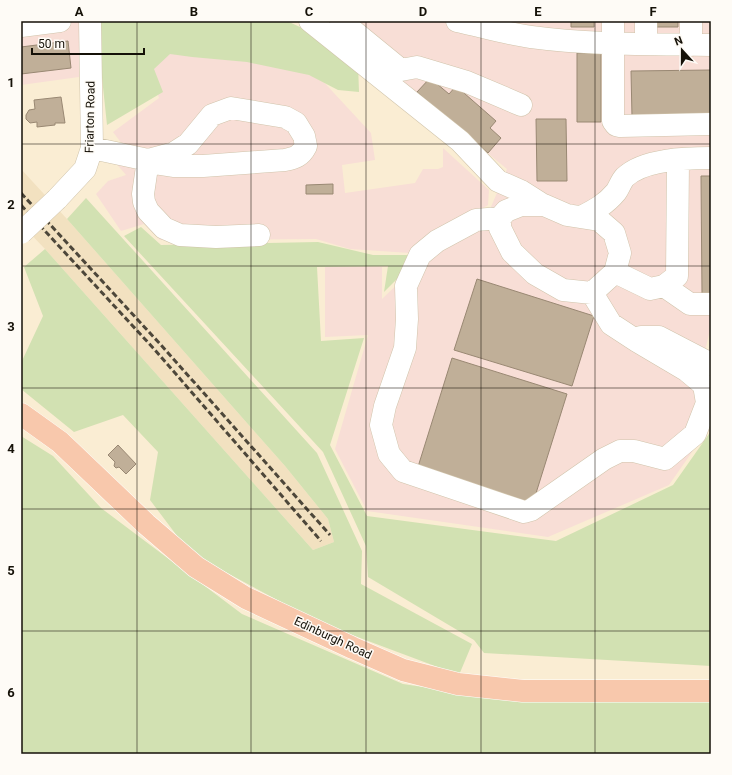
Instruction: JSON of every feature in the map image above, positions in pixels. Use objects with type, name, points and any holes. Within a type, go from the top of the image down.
[{"type":"main road","name":"Edinburgh Road","points":[[21,414],[60,442],[146,524],[196,567],[246,598],[403,670],[458,684],[523,691],[711,691]]},
{"type":"street","points":[[21,26],[60,21]]},
{"type":"street","name":"Friarton Road","points":[[21,233],[57,199],[85,169],[92,148],[90,21]]},
{"type":"street","points":[[310,21],[460,141],[498,181],[567,215],[599,220],[614,233]]},
{"type":"street","points":[[341,21],[401,70],[417,67],[467,82],[521,105]]},
{"type":"street","points":[[457,21],[530,37],[548,30],[612,43],[701,45],[691,21]]},
{"type":"street","points":[[613,21],[613,121],[616,125],[711,124]]},
{"type":"street","points":[[646,21],[646,44]]},
{"type":"street","points":[[92,148],[160,164],[173,166],[203,166],[294,158],[300,155],[306,146],[304,136],[296,123],[285,117],[231,108],[212,115],[188,144],[174,153],[148,160]]},
{"type":"street","points":[[200,130],[201,143],[207,153],[216,158],[230,159],[239,162]]},
{"type":"street","points":[[581,217],[599,208],[616,192],[625,177],[642,166],[663,161],[711,158]]},
{"type":"street","points":[[148,160],[143,194],[144,202],[148,211],[164,228],[180,235],[216,237],[259,235]]},
{"type":"street","points":[[615,272],[650,289],[664,286],[677,276],[678,160]]},
{"type":"street","points":[[498,181],[503,215],[500,228],[512,252],[535,274],[563,290],[592,293],[615,272],[620,253],[614,233],[616,192]]},
{"type":"street","points":[[544,205],[521,205],[503,215],[476,220],[437,241],[420,255],[406,286],[407,319],[405,348],[385,406],[381,425],[389,454],[403,471],[524,512],[531,510],[604,459],[620,451],[634,451],[665,459],[695,434],[707,403],[704,385],[686,370],[612,324],[592,293]]},
{"type":"street","points":[[664,286],[690,304],[711,304]]},
{"type":"street","points":[[631,337],[659,337],[711,364]]},
{"type":"shaded area","points":[[21,21],[80,21],[79,77],[21,85]]},
{"type":"shaded area","points":[[326,21],[711,21],[711,326],[705,351],[711,352],[711,425],[669,485],[548,537],[367,511],[335,449],[368,335],[325,337],[325,267],[382,267],[382,299],[439,244],[488,214],[507,169]]},
{"type":"shaded area","points":[[140,42],[253,56],[321,79],[371,133],[375,160],[342,165],[345,193],[415,183],[423,169],[438,169],[443,167],[443,148],[489,190],[488,205],[410,253],[350,249],[316,239],[160,240],[144,224],[121,231],[96,194],[108,181],[126,175],[114,161],[122,144],[113,132],[159,98]]},
{"type":"shaded area","points":[[21,169],[285,466],[328,519],[334,542],[313,550],[21,224]]},
{"type":"green space","points":[[99,21],[287,21],[302,28],[358,64],[359,92],[338,90],[309,75],[247,62],[170,54],[154,69],[163,92],[107,125],[98,40]]},
{"type":"green space","points":[[86,198],[317,453],[362,551],[361,584],[472,644],[459,675],[320,623],[190,553],[150,500],[158,452],[123,415],[74,432],[21,389],[21,363],[43,316],[24,267],[45,249],[313,550],[334,542],[328,519],[285,466],[67,219]]},
{"type":"green space","points":[[141,227],[161,245],[318,242],[373,255],[412,255],[410,266],[384,292],[388,266],[317,267],[321,341],[364,338],[330,445],[367,516],[556,541],[673,485],[711,431],[711,666],[484,653],[474,640],[368,577],[366,546],[323,452],[124,236]]},
{"type":"green space","points":[[21,436],[53,456],[101,508],[242,614],[403,684],[519,701],[711,702],[711,754],[21,754]]},
{"type":"building","points":[[571,21],[594,21],[594,27],[571,27]]},
{"type":"building","points":[[656,21],[678,21],[678,27],[656,27]]},
{"type":"building","points":[[68,41],[71,68],[21,74],[21,47]]},
{"type":"building","points":[[577,53],[601,53],[601,122],[577,122]]},
{"type":"building","points":[[711,70],[711,116],[632,117],[631,71]]},
{"type":"building","points":[[430,78],[449,94],[456,86],[496,121],[490,128],[501,138],[488,153],[417,92]]},
{"type":"building","points":[[61,97],[65,123],[55,123],[55,125],[37,127],[37,122],[30,123],[26,119],[26,115],[29,110],[35,109],[34,100]]},
{"type":"building","points":[[536,119],[566,119],[567,181],[537,181]]},
{"type":"building","points":[[701,176],[711,176],[711,294],[702,294]]},
{"type":"building","points":[[333,184],[333,194],[306,194],[306,185]]},
{"type":"building","points":[[477,279],[594,316],[572,386],[454,350]]},
{"type":"building","points":[[452,358],[567,394],[532,506],[417,470]]},
{"type":"building","points":[[118,445],[136,464],[126,474],[119,467],[116,468],[114,466],[115,462],[108,455]]},
{"type":"railway","points":[[21,193],[161,345],[330,535]]},
{"type":"railway","points":[[21,205],[155,350],[321,541]]}]
